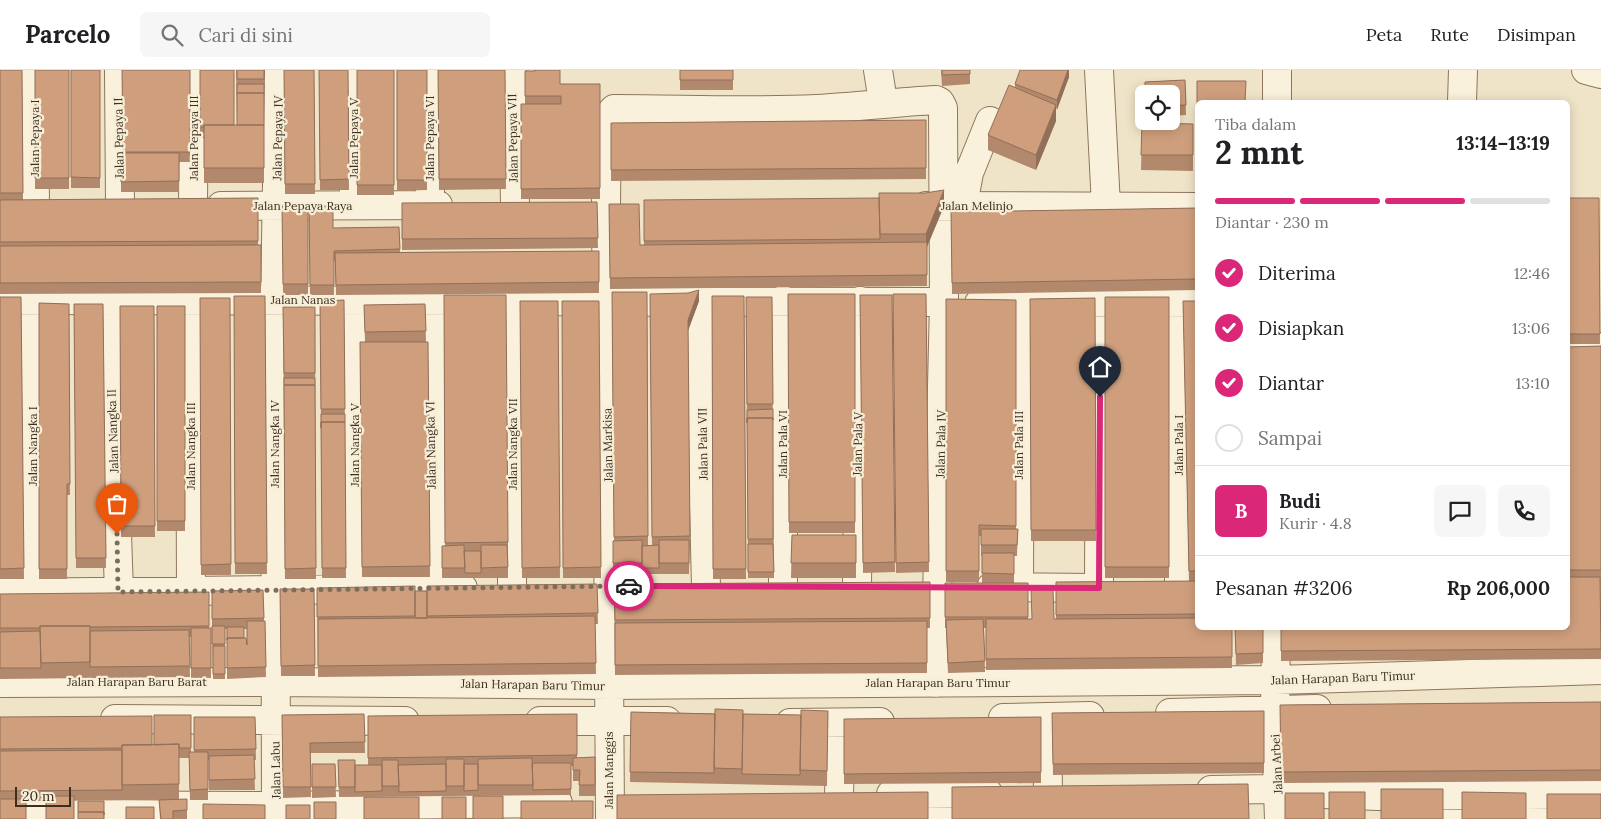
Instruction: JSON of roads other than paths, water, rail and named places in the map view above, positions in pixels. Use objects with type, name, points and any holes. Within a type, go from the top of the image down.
[{"type":"street","name":"Jalan Pepaya I","points":[[34,70],[22,207],[63,206]]},
{"type":"street","name":"Jalan Pepaya II","points":[[118,70],[120,206]]},
{"type":"street","name":"Jalan Pepaya III","points":[[194,70],[194,206]]},
{"type":"street","name":"Jalan Pepaya IV","points":[[277,206],[279,70]]},
{"type":"street","name":"Jalan Pepaya V","points":[[354,70],[354,205]]},
{"type":"street","name":"Jalan Pepaya VI","points":[[430,70],[430,205]]},
{"type":"street","points":[[878,70],[883,102],[936,100],[940,102],[943,108],[954,206]]},
{"type":"street","points":[[1099,70],[1106,206]]},
{"type":"street","points":[[1276,70],[1277,100]]},
{"type":"street","points":[[1462,100],[1463,70]]},
{"type":"street","points":[[1586,70],[1601,74]]},
{"type":"street","name":"Jalan Pepaya VII","points":[[512,72],[515,203]]},
{"type":"street","name":"Jalan Markisa","points":[[610,686],[620,586],[606,300],[605,204],[607,117],[614,109],[819,109],[883,102]]},
{"type":"street","points":[[954,206],[990,121]]},
{"type":"street","name":"Jalan Pepaya Raya","points":[[92,206],[458,204]]},
{"type":"street","points":[[487,204],[544,204]]},
{"type":"street","name":"Jalan Nangka IV","points":[[275,682],[275,299],[277,206]]},
{"type":"street","name":"Jalan Melinjo","points":[[904,206],[1195,207]]},
{"type":"street","name":"Jalan Pala IV","points":[[934,683],[944,302],[954,206]]},
{"type":"street","name":"Jalan Nanas","points":[[0,300],[1189,302]]},
{"type":"street","name":"Jalan Nangka I","points":[[32,300],[34,593]]},
{"type":"street","name":"Jalan Nangka II","points":[[109,300],[118,592]]},
{"type":"street","name":"Jalan Nangka III","points":[[190,300],[192,591]]},
{"type":"street","name":"Jalan Nangka V","points":[[354,300],[356,589]]},
{"type":"street","name":"Jalan Nangka VII","points":[[512,588],[513,300]]},
{"type":"street","name":"Jalan Pala VII","points":[[699,300],[706,587]]},
{"type":"street","name":"Jalan Pala VI","points":[[784,300],[784,587]]},
{"type":"street","name":"Jalan Nangka VI","points":[[430,301],[433,589]]},
{"type":"street","name":"Jalan Pala V","points":[[857,586],[860,302]]},
{"type":"street","points":[[1099,588],[1100,302]]},
{"type":"street","name":"Jalan Pala I","points":[[1178,587],[1189,302]]},
{"type":"street","name":"Jalan Pala III","points":[[1019,586],[1020,303]]},
{"type":"street","points":[[1570,346],[1601,347]]},
{"type":"street","points":[[579,587],[620,586]]},
{"type":"street","points":[[678,586],[884,586]]},
{"type":"street","points":[[910,586],[1129,588]]},
{"type":"street","points":[[0,594],[541,588]]},
{"type":"street","name":"Jalan Arbei","points":[[1276,630],[1275,709],[1279,819]]},
{"type":"street","name":"Jalan Harapan Baru Timur","points":[[275,682],[610,686],[1276,680],[1601,670]]},
{"type":"street","name":"Jalan Harapan Baru Barat","points":[[0,683],[275,682]]},
{"type":"street","name":"Jalan Labu","points":[[275,682],[276,813]]},
{"type":"street","name":"Jalan Manggis","points":[[609,811],[610,686]]},
{"type":"street","points":[[1146,714],[1275,709],[1344,709]]},
{"type":"street","points":[[978,719],[1116,715]]},
{"type":"street","points":[[1047,717],[1048,792]]},
{"type":"street","points":[[88,719],[432,721]]},
{"type":"street","points":[[511,721],[609,720],[696,722]]},
{"type":"street","points":[[764,722],[841,723],[910,721]]},
{"type":"street","points":[[839,795],[841,723]]},
{"type":"street","points":[[1183,790],[1279,789],[1378,807],[1536,806],[1601,794]]},
{"type":"street","points":[[809,796],[839,795],[941,806],[1014,793],[1077,792]]},
{"type":"street","points":[[0,805],[34,812],[514,812],[609,811],[639,802]]}]
